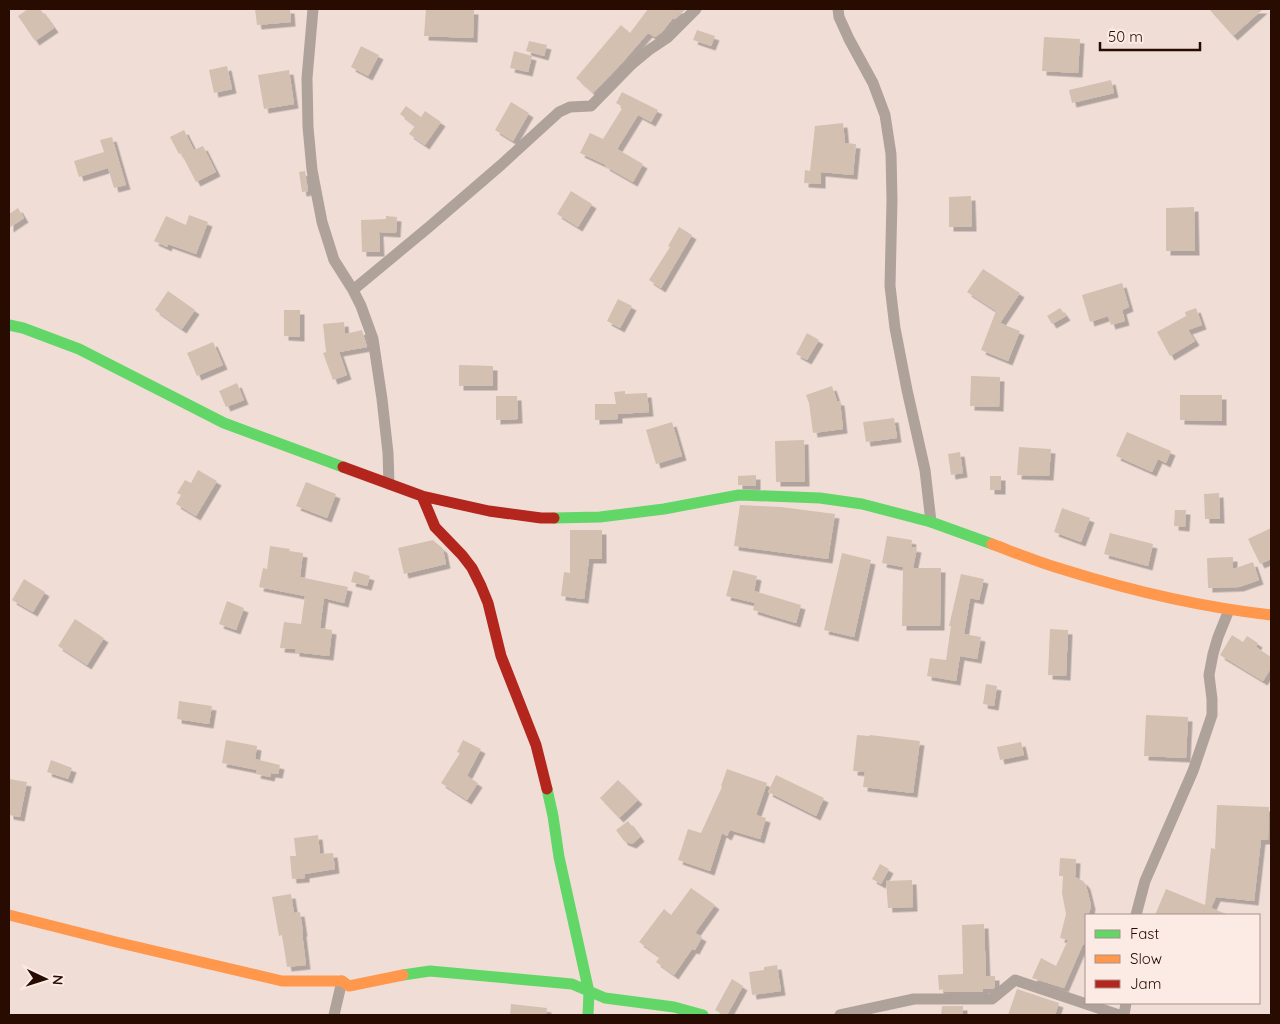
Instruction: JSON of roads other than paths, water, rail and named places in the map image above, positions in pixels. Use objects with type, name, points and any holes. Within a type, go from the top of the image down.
[{"type":"street","points":[[312,9],[307,78],[308,127],[312,170],[322,222],[334,260],[362,306],[373,339],[382,399],[389,484]]},
{"type":"street","points":[[353,290],[501,165],[559,112],[570,107],[591,106],[632,64],[648,50],[667,38],[696,9]]},
{"type":"street","points":[[838,9],[839,17],[873,83],[885,115],[892,172],[890,286],[895,328],[905,381],[925,470],[931,522]]},
{"type":"street","points":[[9,325],[79,349],[224,423],[422,496],[489,512],[541,518],[600,517],[664,509],[739,494],[820,498],[862,504],[931,522],[1063,570],[1140,592],[1229,610],[1271,615]]},
{"type":"street","points":[[422,496],[435,527],[462,555],[472,568],[481,586],[488,602],[501,656],[536,745],[546,782],[559,857],[590,992],[588,1015]]},
{"type":"street","points":[[1136,914],[1145,881],[1193,771],[1212,715],[1209,675],[1218,637],[1229,610]]},
{"type":"street","points":[[9,915],[282,981],[342,981],[349,986],[430,971],[572,984],[604,998],[674,1007],[703,1015]]},
{"type":"street","points":[[840,1015],[914,999],[992,999],[1014,980],[1085,1004]]},
{"type":"street","points":[[334,1015],[342,981]]},
{"type":"street","points":[[1086,1004],[1119,1015]]}]
